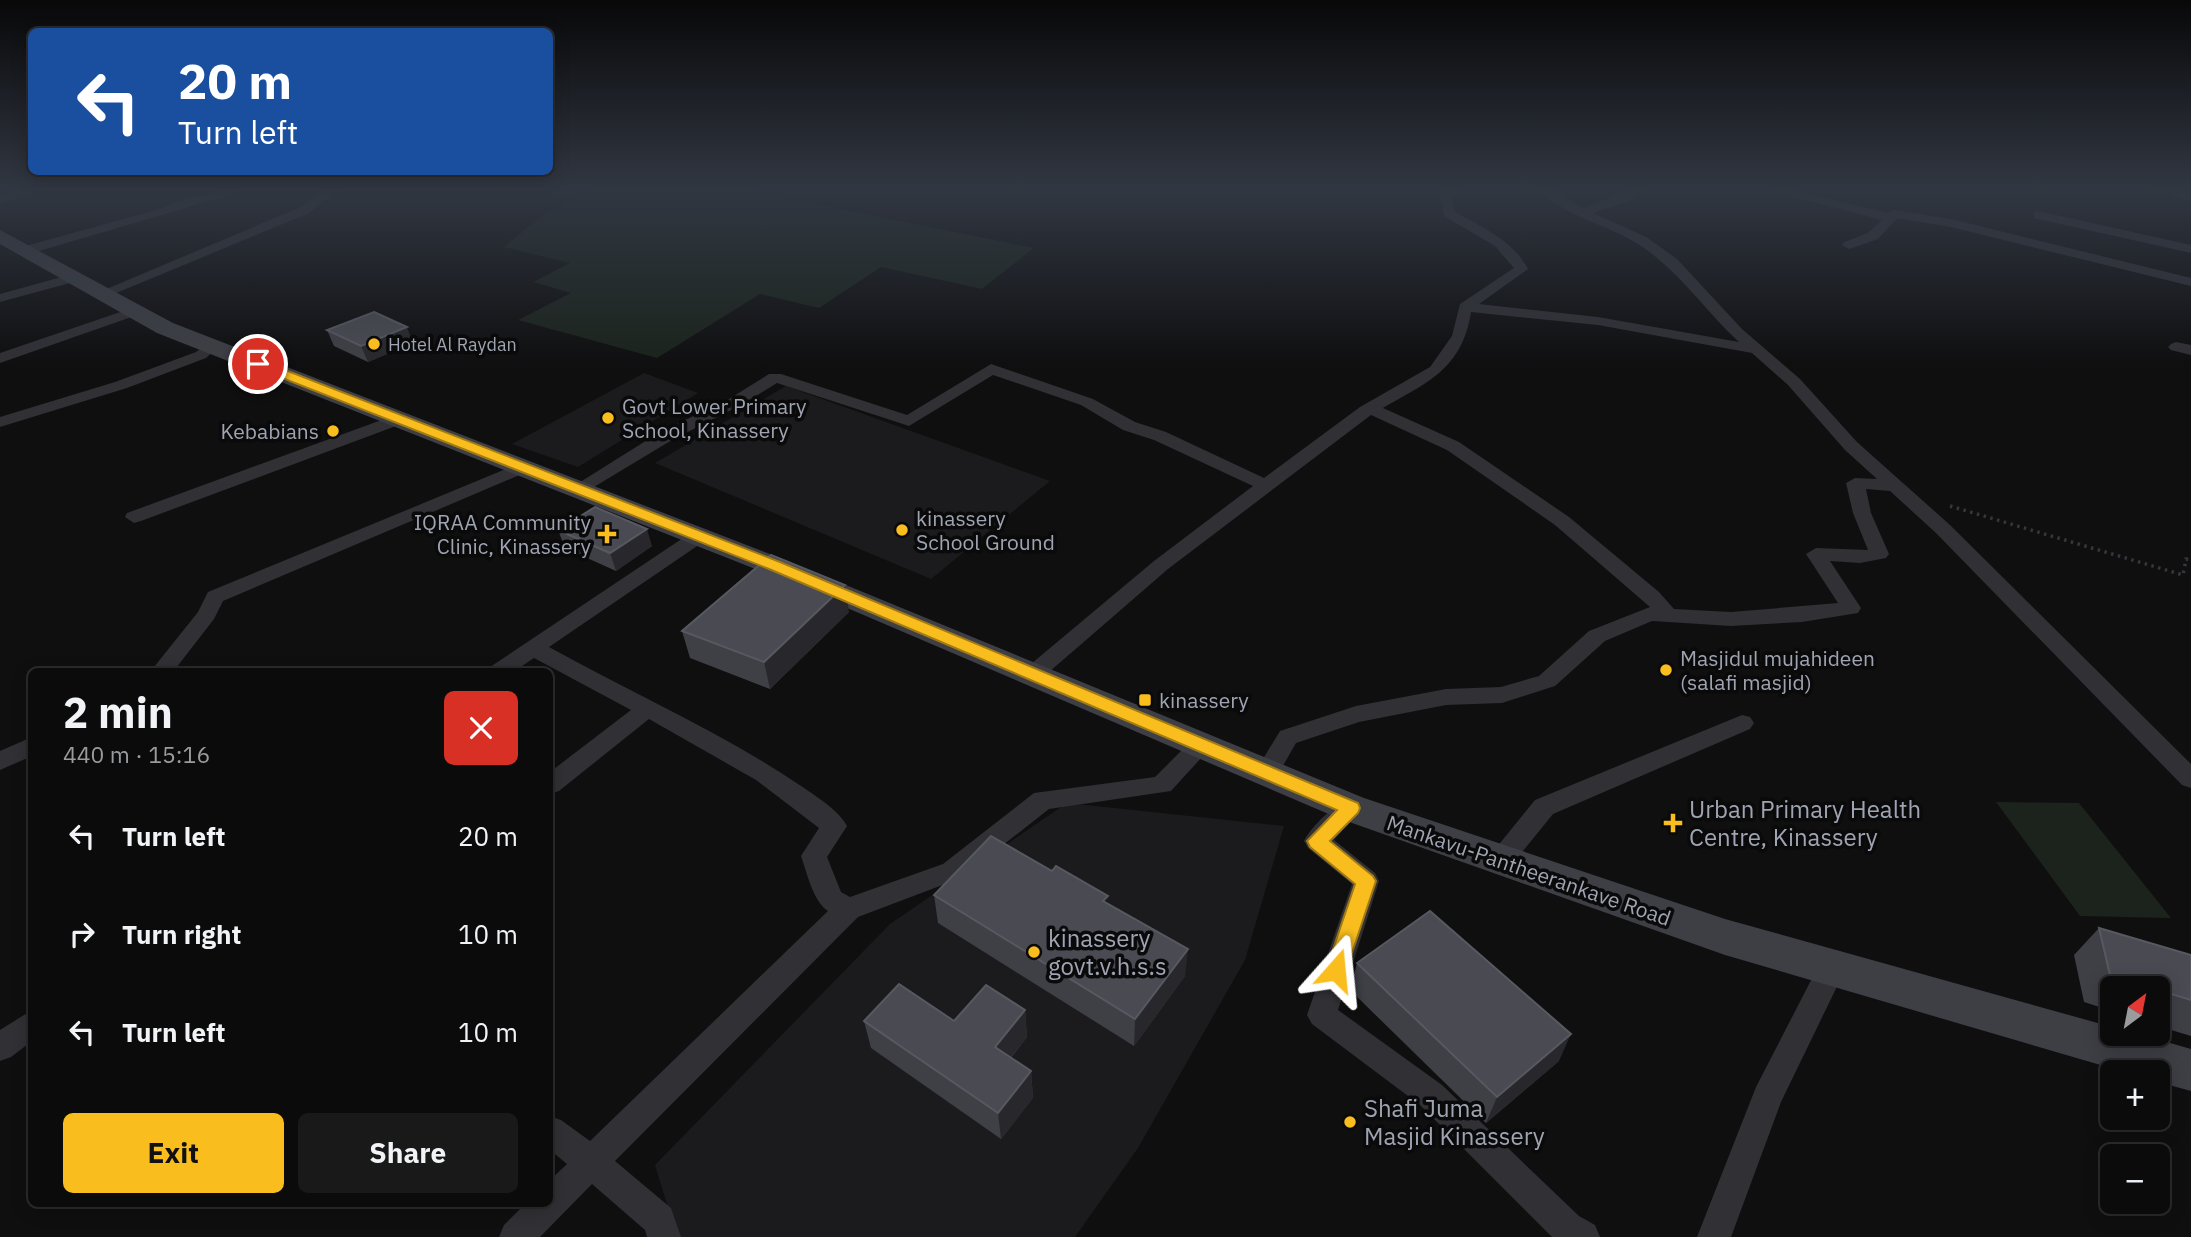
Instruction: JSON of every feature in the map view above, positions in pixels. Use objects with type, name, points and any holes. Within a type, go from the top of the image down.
[{"type":"main road","name":"Mankavu-Pantheerankave Road","points":[[22,248],[165,328],[699,536],[1351,808],[1725,937],[2191,1070]]},
{"type":"street","points":[[0,298],[90,285],[197,248]]},
{"type":"street","points":[[1033,674],[1161,565],[1265,485],[1371,409],[1436,370],[1460,336],[1465,307],[1521,269],[1518,260],[1504,248]]},
{"type":"street","points":[[1652,248],[1672,262],[1794,382],[1851,446],[1943,529],[2191,779]]},
{"type":"street","points":[[2052,248],[2191,282]]},
{"type":"street","points":[[1465,307],[1598,321],[1759,350]]},
{"type":"street","points":[[0,358],[135,310]]},
{"type":"street","points":[[0,422],[121,384],[201,355],[211,346]]},
{"type":"street","points":[[578,489],[666,436],[735,402],[775,377],[909,421],[991,369],[1087,402],[1129,426],[1160,436],[1265,485]]},
{"type":"street","points":[[1371,409],[1453,446],[1486,468],[1562,521],[1652,597],[1668,615]]},
{"type":"street","points":[[134,517],[398,419]]},
{"type":"street","points":[[164,668],[207,614],[215,597],[523,467]]},
{"type":"street","points":[[1267,772],[1288,737],[1356,714],[1446,697],[1502,695],[1547,681],[1597,636],[1650,614],[1731,619],[1802,615],[1851,608],[1816,554],[1860,557],[1879,554],[1862,513],[1855,483],[1898,489]]},
{"type":"street","points":[[504,668],[699,536]]},
{"type":"street","points":[[533,648],[741,760],[818,812],[834,826],[814,856],[831,899],[848,909]]},
{"type":"street","points":[[553,783],[648,708]]},
{"type":"street","points":[[1501,860],[1544,807],[1742,723]]},
{"type":"street","points":[[553,1200],[848,909],[952,871],[1042,800],[1162,785],[1201,745]]},
{"type":"street","points":[[0,761],[28,748]]},
{"type":"street","points":[[1351,808],[1317,841],[1366,881],[1322,1014],[1431,1095],[1567,1228],[1583,1237]]},
{"type":"street","points":[[1714,1237],[1767,1097],[1832,968]]},
{"type":"street","points":[[0,1047],[28,1026]]},
{"type":"street","points":[[553,1133],[591,1161],[659,1220],[664,1237]]},
{"type":"street","points":[[516,1237],[546,1207]]},
{"type":"path","points":[[1898,489],[2183,575],[2186,559],[2191,560]]},
{"type":"shaded area","points":[[507,248],[1034,248],[982,289],[881,267],[819,308],[760,294],[657,358],[518,320],[571,293],[533,282],[570,263]]},
{"type":"shaded area","name":"Govt Lower Primary School, Kinassery","points":[[644,373],[698,393],[578,467],[512,444]]},
{"type":"shaded area","name":"kinassery School Ground","points":[[786,386],[1050,481],[931,579],[655,463]]},
{"type":"shaded area","points":[[1996,802],[2079,803],[2171,918],[2080,916]]},
{"type":"shaded area","points":[[1067,803],[1284,826],[1245,960],[1138,1148],[1075,1237],[677,1237],[655,1165],[890,924]]},
{"type":"building","points":[[374,312],[407,327],[361,346],[327,330]]},
{"type":"building","points":[[595,507],[647,529],[610,553],[558,530]]},
{"type":"building","points":[[771,555],[845,585],[764,662],[682,631]]},
{"type":"building","points":[[991,836],[1052,871],[1056,866],[1108,896],[1103,901],[1188,949],[1135,1019],[934,895]]},
{"type":"building","points":[[1430,911],[1571,1034],[1497,1097],[1357,963]]},
{"type":"building","points":[[2099,928],[2191,955],[2191,1000],[2170,994],[2170,976],[2110,975]]},
{"type":"building","points":[[899,984],[954,1021],[986,985],[1025,1010],[995,1047],[1031,1071],[998,1113],[864,1021]]},
{"type":"place","name":"Hotel Al Raydan","points":[[374,344]]},
{"type":"place","name":"Govt Lower Primary School, Kinassery","points":[[608,418]]},
{"type":"place","name":"Kebabians","points":[[333,431]]},
{"type":"place","name":"kinassery School Ground","points":[[902,530]]},
{"type":"place","name":"IQRAA Community Clinic, Kinassery","points":[[607,534]]},
{"type":"place","name":"Masjidul mujahideen (salafi masjid)","points":[[1666,670]]},
{"type":"place","name":"kinassery","points":[[1145,700]]},
{"type":"place","name":"Urban Primary Health Centre, Kinassery","points":[[1673,823]]},
{"type":"place","name":"kinassery govt.v.h.s.s","points":[[1034,952]]},
{"type":"place","name":"Shafi Juma Masjid Kinassery","points":[[1350,1122]]},
{"type":"route","points":[[258,364],[774,566],[1351,808],[1317,841],[1366,881],[1336,970]]}]
